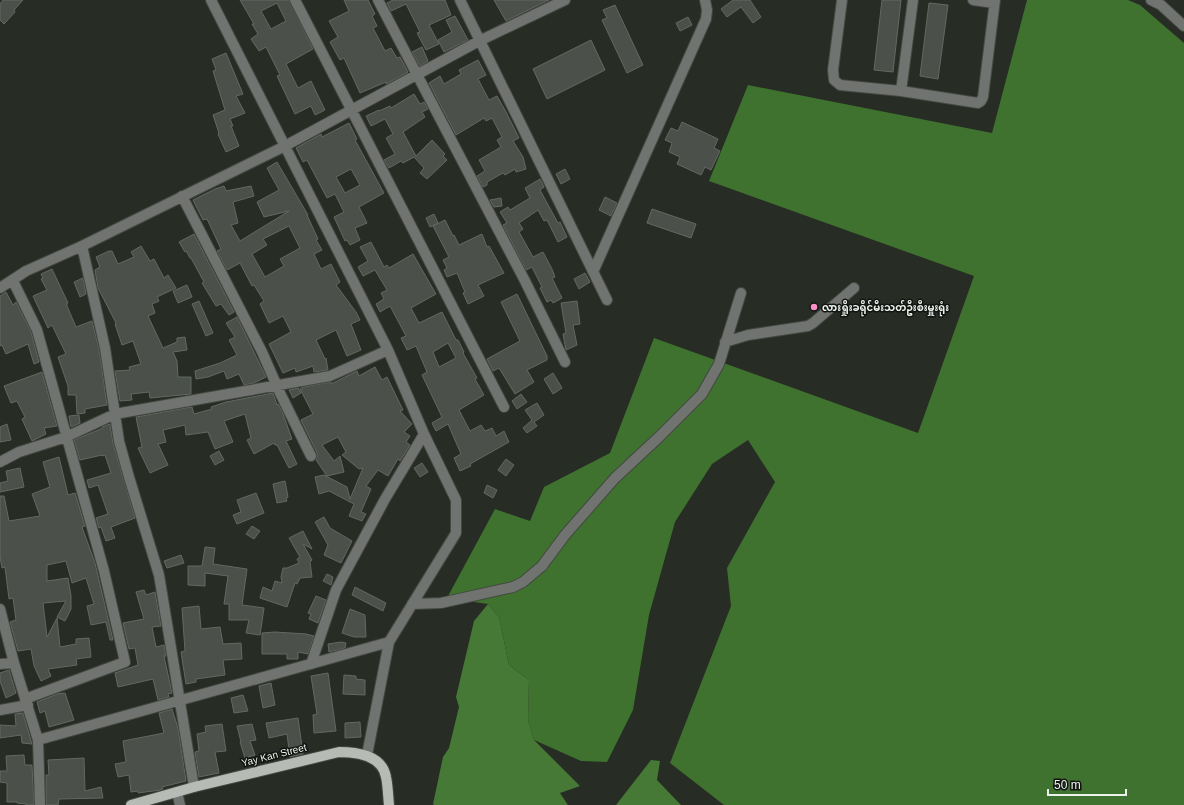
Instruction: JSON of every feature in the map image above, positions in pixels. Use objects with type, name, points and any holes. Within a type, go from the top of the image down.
[{"type":"main road","name":"Yay Kan Street","points":[[131,805],[194,787],[339,752],[354,752],[367,755],[378,762],[383,768],[386,776],[389,805]]},
{"type":"street","points":[[211,0],[388,350],[424,434],[456,500],[456,533],[389,642],[367,755]]},
{"type":"street","points":[[295,0],[504,407]]},
{"type":"street","points":[[378,0],[566,362]]},
{"type":"street","points":[[460,0],[607,300]]},
{"type":"street","points":[[0,288],[13,281],[26,271],[82,246],[285,146],[479,41],[552,3],[565,0]]},
{"type":"street","points":[[593,272],[706,19],[707,10],[705,0]]},
{"type":"street","points":[[842,0],[833,70],[834,80],[840,85],[902,91],[978,103],[981,101],[984,92],[994,2],[973,0]]},
{"type":"street","points":[[902,91],[913,0]]},
{"type":"street","points":[[1151,0],[1161,6],[1184,26]]},
{"type":"street","points":[[182,196],[262,352],[311,456]]},
{"type":"street","points":[[82,246],[105,348],[119,441],[159,576],[194,787]]},
{"type":"street","points":[[0,710],[26,702],[125,662],[104,571],[37,330],[13,281]]},
{"type":"street","points":[[726,342],[748,335],[808,326],[814,323],[854,288]]},
{"type":"street","points":[[412,604],[441,603],[513,587],[523,582],[542,566],[565,535],[615,478],[659,438],[702,394],[719,364],[741,293]]},
{"type":"street","points":[[0,462],[19,452],[66,437],[114,414],[277,384],[330,376],[388,350]]},
{"type":"street","points":[[311,664],[336,590],[385,499],[424,434]]},
{"type":"street","points":[[0,609],[14,663],[38,740],[40,805]]},
{"type":"street","points":[[38,740],[389,642]]},
{"type":"street","points":[[0,664],[14,663]]},
{"type":"street","points":[[177,792],[180,805]]},
{"type":"shaded area","points":[[1027,0],[1128,0],[1140,5],[1184,43],[1184,805],[724,805],[670,763],[731,606],[727,568],[775,482],[748,440],[712,464],[675,522],[649,615],[633,710],[607,762],[581,761],[534,740],[528,720],[529,680],[509,665],[499,617],[488,604],[447,598],[495,509],[530,521],[544,487],[610,453],[654,338],[918,433],[974,276],[709,181],[748,85],[992,133]]},
{"type":"shaded area","points":[[488,604],[499,617],[509,665],[529,680],[528,720],[534,740],[580,786],[560,793],[568,805],[433,804],[443,757],[449,748],[459,707],[456,697],[474,621]]},
{"type":"shaded area","points":[[651,760],[660,761],[657,780],[681,805],[616,805]]},
{"type":"building","points":[[3,0],[23,0],[4,24],[0,20],[0,4]]},
{"type":"building","points":[[240,0],[289,0],[313,49],[286,64],[298,88],[311,81],[325,110],[315,115],[311,106],[295,114],[277,76],[280,75],[266,47],[259,51],[251,39],[258,34],[252,24],[254,24]],"holes":[[[277,3],[286,21],[271,29],[261,11]]]},
{"type":"building","points":[[344,0],[368,0],[375,14],[372,16],[377,26],[373,28],[385,51],[391,48],[397,58],[400,57],[408,72],[386,84],[386,82],[360,93],[344,58],[340,60],[330,42],[338,37],[329,21],[349,11]]},
{"type":"building","points":[[393,0],[445,0],[451,15],[429,25],[439,44],[426,50],[417,33],[420,32],[406,4],[391,11],[387,3]]},
{"type":"building","points":[[494,0],[549,0],[506,21]]},
{"type":"building","points":[[733,0],[750,0],[761,17],[753,23],[741,7],[727,17],[721,9]]},
{"type":"building","points":[[882,0],[901,0],[893,72],[874,70]]},
{"type":"building","points":[[929,3],[948,5],[938,79],[920,76]]},
{"type":"building","points":[[615,5],[643,65],[627,73],[602,20],[607,18],[603,10]]},
{"type":"building","points":[[455,16],[468,40],[444,52],[438,40],[452,32],[446,20]]},
{"type":"building","points":[[688,17],[692,25],[680,31],[676,23]]},
{"type":"building","points":[[591,40],[605,70],[547,99],[533,69]]},
{"type":"building","points":[[422,47],[428,61],[420,66],[412,52]]},
{"type":"building","points":[[226,53],[243,94],[236,96],[245,113],[230,119],[233,126],[231,126],[239,146],[226,152],[218,134],[219,133],[213,115],[225,110],[213,71],[216,70],[212,59]]},
{"type":"building","points":[[478,60],[486,75],[478,79],[489,100],[497,96],[505,110],[519,138],[513,141],[523,157],[526,169],[516,172],[515,169],[505,175],[503,173],[487,182],[487,185],[483,187],[477,176],[485,171],[479,160],[501,147],[497,140],[502,137],[492,118],[486,121],[484,118],[456,135],[429,83],[440,76],[444,84],[461,74],[459,70]]},
{"type":"building","points":[[414,94],[420,104],[424,102],[428,109],[422,112],[425,117],[403,132],[416,156],[432,140],[445,154],[443,156],[447,160],[427,179],[420,173],[424,168],[414,157],[403,163],[401,161],[389,168],[384,160],[395,154],[386,138],[393,134],[385,119],[371,126],[366,116],[390,106],[391,108]]},
{"type":"building","points":[[682,122],[718,139],[714,148],[720,151],[711,170],[705,167],[701,175],[677,164],[680,157],[669,152],[672,143],[665,140],[671,128],[678,131]]},
{"type":"building","points":[[349,123],[357,139],[355,140],[384,193],[359,207],[367,223],[355,228],[360,240],[350,245],[347,240],[345,241],[334,217],[344,212],[335,194],[327,198],[307,160],[303,162],[296,148],[321,134],[322,137]],"holes":[[[351,169],[360,185],[345,193],[336,177]]]},
{"type":"building","points":[[277,162],[308,215],[318,239],[316,240],[322,250],[314,254],[321,269],[331,264],[340,282],[336,285],[356,312],[360,320],[351,324],[361,350],[347,356],[336,330],[316,340],[325,359],[326,358],[328,370],[314,372],[313,366],[296,372],[295,368],[283,373],[269,344],[291,332],[283,316],[269,323],[260,304],[264,301],[254,285],[252,286],[240,263],[227,270],[217,251],[221,249],[207,219],[203,220],[193,200],[224,186],[226,191],[251,186],[254,196],[233,202],[238,223],[231,225],[240,241],[289,211],[264,217],[257,202],[279,190],[267,168]],"holes":[[[289,226],[300,248],[280,259],[284,266],[265,277],[252,254],[267,245],[263,239]]]},
{"type":"building","points":[[565,169],[570,179],[561,184],[556,174]]},
{"type":"building","points":[[540,179],[544,187],[540,190],[558,223],[560,222],[567,237],[558,242],[547,220],[544,221],[538,210],[519,223],[523,229],[519,232],[533,257],[543,252],[552,269],[555,277],[552,278],[562,298],[553,303],[551,300],[547,302],[540,288],[542,287],[532,267],[526,270],[503,225],[507,223],[500,212],[508,207],[510,210],[530,198],[525,188]]},
{"type":"building","points":[[605,197],[617,203],[611,216],[599,210]]},
{"type":"building","points":[[501,198],[502,206],[494,207],[490,200]]},
{"type":"building","points":[[652,209],[696,224],[691,238],[647,223]]},
{"type":"building","points":[[434,214],[438,223],[430,227],[426,218]]},
{"type":"building","points":[[445,220],[459,245],[482,234],[487,247],[489,246],[504,273],[478,285],[484,296],[468,304],[457,273],[447,277],[444,270],[447,268],[443,260],[449,257],[433,226]]},
{"type":"building","points":[[194,234],[234,312],[229,315],[221,304],[216,306],[202,283],[204,282],[191,258],[179,242]]},
{"type":"building","points":[[371,242],[384,267],[387,265],[389,268],[413,254],[436,294],[411,308],[419,323],[442,312],[456,340],[458,340],[464,352],[463,353],[477,378],[475,379],[484,395],[459,410],[470,431],[481,425],[485,431],[492,428],[496,436],[504,431],[509,442],[470,464],[471,466],[460,471],[454,458],[461,454],[448,424],[436,431],[432,423],[442,417],[422,375],[427,372],[416,346],[407,350],[401,338],[406,336],[390,306],[380,312],[376,304],[384,299],[381,293],[387,290],[375,270],[363,276],[358,267],[368,261],[360,247]],"holes":[[[448,343],[456,358],[439,367],[433,352]]]},
{"type":"building","points":[[141,246],[150,261],[154,259],[164,278],[168,275],[176,288],[157,297],[159,301],[152,304],[155,313],[148,316],[163,348],[177,342],[177,338],[185,337],[187,350],[173,352],[177,361],[178,377],[191,377],[191,394],[150,398],[149,392],[131,394],[132,400],[120,401],[115,371],[130,370],[129,367],[141,364],[133,341],[122,345],[115,324],[116,323],[98,288],[95,270],[100,267],[96,257],[112,251],[118,264],[134,257],[131,252]]},
{"type":"building","points":[[52,269],[68,303],[67,306],[76,327],[92,321],[99,349],[107,405],[85,409],[85,413],[77,414],[76,395],[68,395],[68,386],[58,357],[66,354],[52,325],[48,328],[33,296],[47,290],[41,279],[43,278],[41,274]]},
{"type":"building","points":[[585,273],[590,282],[579,289],[574,279]]},
{"type":"building","points":[[83,278],[86,294],[80,297],[74,282]]},
{"type":"building","points":[[187,285],[192,297],[178,303],[173,291]]},
{"type":"building","points":[[6,292],[13,305],[16,302],[31,332],[39,362],[34,364],[28,344],[6,354],[2,345],[0,346],[0,296]]},
{"type":"building","points":[[517,294],[547,356],[547,360],[527,370],[534,382],[515,394],[499,368],[493,371],[487,359],[520,341],[501,302]]},
{"type":"building","points":[[199,301],[213,333],[206,336],[192,304]]},
{"type":"building","points":[[577,301],[580,324],[573,325],[577,345],[566,350],[563,334],[566,333],[561,303]]},
{"type":"building","points":[[237,317],[266,377],[254,383],[244,385],[239,374],[227,379],[224,371],[208,377],[196,379],[195,371],[220,363],[237,355],[229,340],[235,337],[226,323]]},
{"type":"building","points":[[375,367],[382,380],[387,377],[403,410],[400,411],[412,424],[404,432],[410,436],[406,442],[410,445],[400,461],[398,459],[388,476],[378,470],[366,486],[371,489],[361,512],[366,514],[362,521],[349,516],[354,504],[329,491],[319,494],[315,477],[324,475],[347,487],[350,499],[363,468],[359,469],[342,455],[346,452],[338,437],[322,445],[334,461],[340,456],[344,472],[327,476],[316,460],[317,453],[301,420],[313,414],[300,389],[303,387],[331,382],[331,384],[357,371],[359,376]]},
{"type":"building","points":[[42,372],[57,426],[44,428],[46,434],[32,441],[22,419],[25,417],[17,401],[11,403],[4,386]]},
{"type":"building","points":[[553,373],[562,388],[553,394],[544,379]]},
{"type":"building","points":[[298,388],[301,393],[293,398],[289,390]]},
{"type":"building","points":[[273,393],[277,405],[278,404],[282,411],[292,439],[286,441],[297,464],[289,468],[277,445],[274,443],[254,454],[247,440],[251,438],[245,414],[224,421],[233,442],[215,449],[208,432],[186,435],[185,425],[163,430],[166,442],[158,444],[168,465],[150,473],[138,448],[142,447],[136,417],[191,407],[194,414],[212,409],[211,407],[226,402]]},
{"type":"building","points":[[521,394],[527,402],[517,409],[512,401]]},
{"type":"building","points":[[537,403],[544,415],[534,422],[537,426],[527,433],[523,428],[532,420],[525,410]]},
{"type":"building","points":[[79,415],[80,423],[71,427],[69,416]]},
{"type":"building","points":[[7,424],[11,440],[0,442],[0,427]]},
{"type":"building","points":[[110,424],[113,443],[135,518],[111,527],[115,538],[106,541],[101,527],[99,528],[96,518],[108,514],[98,485],[89,488],[87,480],[111,473],[105,455],[80,460],[74,440]]},
{"type":"building","points":[[219,451],[224,460],[215,465],[210,456]]},
{"type":"building","points":[[59,457],[68,495],[75,493],[85,526],[82,527],[95,563],[113,640],[110,640],[106,622],[91,625],[87,606],[94,604],[86,578],[72,583],[66,561],[47,565],[47,581],[68,578],[71,596],[71,609],[65,621],[57,617],[66,601],[43,603],[47,637],[57,618],[60,647],[76,644],[76,639],[89,638],[91,657],[76,659],[77,665],[48,669],[51,676],[41,681],[34,666],[31,649],[18,651],[10,622],[16,620],[13,598],[9,599],[5,567],[2,568],[0,557],[0,496],[4,496],[9,521],[40,516],[32,494],[50,487],[43,462]]},
{"type":"building","points":[[506,459],[514,465],[506,476],[498,470]]},
{"type":"building","points":[[422,463],[428,472],[420,477],[414,468]]},
{"type":"building","points":[[20,468],[24,487],[0,492],[0,483],[8,481],[6,471]]},
{"type":"building","points":[[285,481],[288,497],[286,498],[287,501],[277,503],[273,484]]},
{"type":"building","points":[[487,485],[497,490],[493,498],[484,493]]},
{"type":"building","points":[[256,493],[264,513],[237,524],[233,515],[241,512],[237,500]]},
{"type":"building","points":[[324,517],[330,528],[352,541],[341,563],[324,555],[328,545],[315,522]]},
{"type":"building","points":[[252,526],[260,531],[254,539],[246,534]]},
{"type":"building","points":[[303,531],[312,549],[303,544],[312,560],[310,562],[312,577],[300,578],[297,584],[295,583],[287,607],[260,598],[263,587],[272,591],[275,581],[282,583],[281,577],[283,568],[299,563],[297,559],[300,557],[289,538]]},
{"type":"building","points":[[205,547],[215,548],[213,564],[247,569],[242,605],[264,608],[260,635],[246,633],[249,620],[229,620],[229,604],[224,604],[228,576],[205,573],[205,586],[188,585],[188,566],[202,566]]},
{"type":"building","points":[[181,555],[184,563],[167,568],[164,561]]},
{"type":"building","points":[[327,574],[333,577],[331,585],[323,581]]},
{"type":"building","points":[[355,587],[386,603],[383,611],[352,595]]},
{"type":"building","points":[[144,590],[146,595],[155,592],[161,626],[152,627],[156,647],[164,645],[166,656],[164,656],[172,693],[168,694],[169,697],[158,700],[153,679],[118,687],[115,673],[138,665],[135,648],[129,649],[123,623],[144,619],[136,592]]},
{"type":"building","points":[[316,596],[326,600],[318,623],[309,619],[311,614],[308,613]]},
{"type":"building","points":[[199,606],[201,629],[220,627],[223,644],[241,643],[242,659],[223,660],[225,675],[196,679],[196,682],[186,684],[181,652],[185,651],[182,608]]},
{"type":"building","points":[[350,609],[365,615],[366,637],[354,637],[342,633]]},
{"type":"building","points":[[275,632],[314,636],[308,654],[298,652],[298,659],[287,659],[287,654],[262,654],[262,633]]},
{"type":"building","points":[[341,642],[346,643],[345,648],[329,652],[328,644]]},
{"type":"building","points":[[9,670],[16,693],[6,698],[0,681],[0,673]]},
{"type":"building","points":[[328,673],[336,731],[314,733],[313,715],[317,714],[311,676]]},
{"type":"building","points":[[344,675],[356,676],[356,679],[365,680],[365,695],[343,694]]},
{"type":"building","points":[[271,683],[275,705],[263,708],[259,686]]},
{"type":"building","points":[[65,693],[74,720],[49,727],[45,711],[40,713],[37,702],[57,694]]},
{"type":"building","points":[[243,695],[248,711],[234,713],[231,698]]},
{"type":"building","points":[[172,709],[178,728],[186,781],[162,787],[163,789],[161,790],[138,793],[138,791],[131,792],[129,775],[118,777],[115,764],[126,762],[123,741],[164,733],[159,713]]},
{"type":"building","points":[[23,713],[32,744],[22,743],[21,735],[0,738],[0,725],[16,726],[15,714]]},
{"type":"building","points":[[298,718],[303,754],[290,757],[287,734],[269,738],[266,723]]},
{"type":"building","points":[[360,722],[361,737],[345,738],[345,723]]},
{"type":"building","points":[[222,724],[226,751],[215,752],[219,773],[199,777],[195,752],[199,751],[197,734],[206,732],[205,726]]},
{"type":"building","points":[[252,724],[256,740],[250,741],[255,755],[245,758],[237,726]]},
{"type":"building","points":[[24,755],[25,765],[32,765],[34,805],[7,802],[7,783],[0,782],[0,771],[7,771],[6,756]]},
{"type":"building","points":[[84,758],[85,791],[101,787],[103,798],[59,799],[58,805],[46,805],[46,775],[49,775],[48,760]]},
{"type":"place","name":"လားရှိုးခရိုင်မီးသတ်ဦးစီးမှူးရုံး","points":[[814,307]]}]
